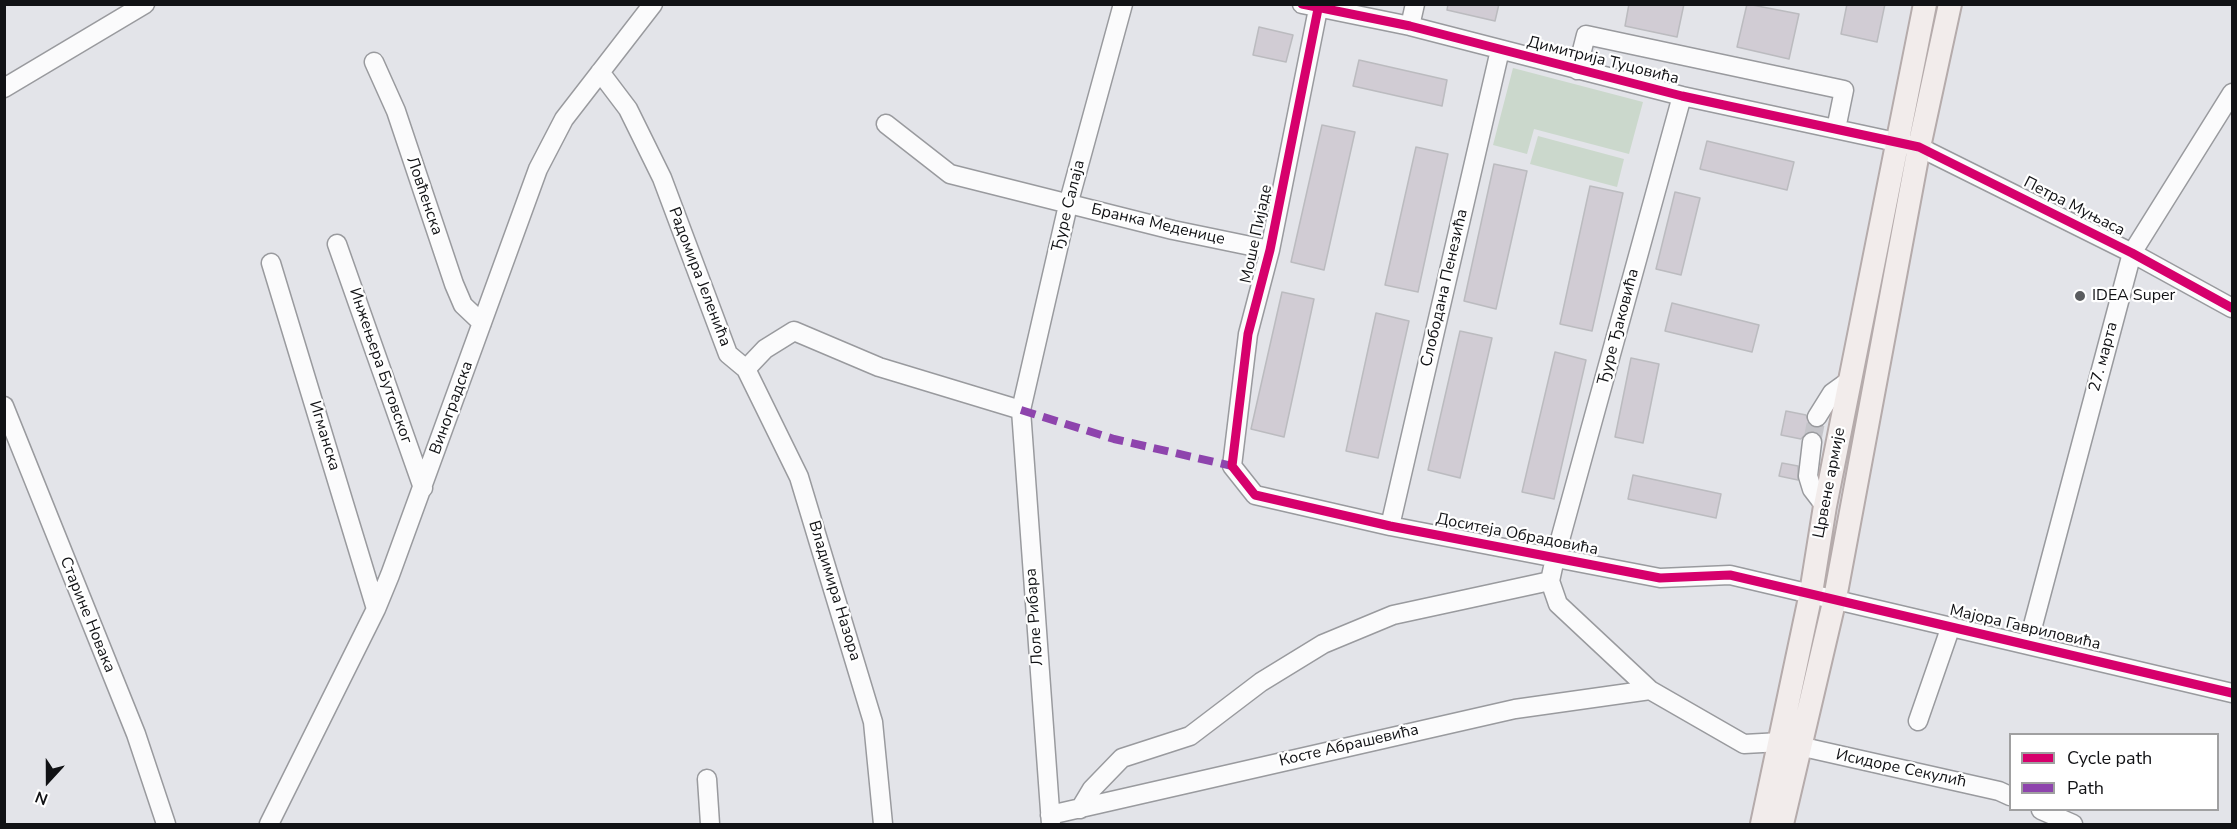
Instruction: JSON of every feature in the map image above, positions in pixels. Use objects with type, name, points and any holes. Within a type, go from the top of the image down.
[{"type":"main road","points":[[1909,144],[1925,4]]},
{"type":"main road","points":[[1909,144],[1950,4]]},
{"type":"main road","name":"Црвене армије","points":[[1782,825],[1811,593],[1825,506],[1850,380],[1909,144]]},
{"type":"main road","name":"Црвене армије","points":[[1762,825],[1791,745],[1835,598],[1909,144]]},
{"type":"street","points":[[4,88],[145,4]]},
{"type":"street","name":"Виноградска","points":[[269,825],[376,609],[423,488],[538,169],[564,118],[652,4]]},
{"type":"street","name":"Ђуре Салаја","points":[[1021,410],[1068,205],[1123,4]]},
{"type":"street","points":[[1410,26],[1415,4]]},
{"type":"street","name":"Димитрија Туцовића","points":[[1310,7],[1410,26],[1682,96],[1909,144]]},
{"type":"street","name":"Моше Пијаде","points":[[1232,466],[1248,334],[1270,250],[1310,7]]},
{"type":"street","points":[[1577,69],[1586,35],[1844,90],[1836,129]]},
{"type":"street","name":"Слободана Пенезића","points":[[1390,526],[1500,50]]},
{"type":"street","name":"Ловћенска","points":[[374,62],[396,111],[454,284],[463,304],[482,324]]},
{"type":"street","name":"Радомира Јеленића","points":[[600,72],[628,109],[662,178],[728,354],[746,369]]},
{"type":"street","name":"27. марта","points":[[2028,644],[2132,253],[2232,93]]},
{"type":"street","name":"Ђуре Ђаковића","points":[[1555,558],[1682,96]]},
{"type":"street","name":"Бранка Меденице","points":[[885,124],[950,174],[1068,205],[1270,250]]},
{"type":"street","name":"Петра Муњаса","points":[[1909,144],[2132,253],[2232,308]]},
{"type":"street","name":"Инжењера Бутовског","points":[[337,244],[423,488]]},
{"type":"street","name":"Игманска","points":[[271,263],[376,609]]},
{"type":"street","points":[[746,369],[765,349],[794,331],[879,367],[1021,410]]},
{"type":"street","name":"Владимира Назора","points":[[746,369],[799,477],[870,711],[883,825]]},
{"type":"street","points":[[1816,417],[1832,393],[1850,380]]},
{"type":"street","name":"Старине Новака","points":[[4,406],[136,734],[166,825]]},
{"type":"street","name":"Лоле Рибара","points":[[1021,410],[1050,820]]},
{"type":"street","points":[[1812,442],[1808,476],[1812,489],[1825,506]]},
{"type":"street","name":"Доситеја Обрадовића","points":[[1232,466],[1255,495],[1390,526],[1660,578],[1730,575],[1811,593]]},
{"type":"street","points":[[1555,558],[1550,581],[1558,604],[1650,690],[1744,744],[1791,745]]},
{"type":"street","points":[[1080,809],[1092,789],[1122,758],[1190,736],[1261,682],[1323,644],[1393,615],[1550,581]]},
{"type":"street","name":"Мајора Гавриловића","points":[[1811,593],[2232,693]]},
{"type":"street","points":[[1918,721],[1951,626]]},
{"type":"street","name":"Косте Абрашевића","points":[[1050,820],[1080,809],[1515,709],[1650,690]]},
{"type":"street","name":"Исидоре Секулић","points":[[1791,745],[1999,791],[2009,796]]},
{"type":"street","points":[[707,779],[710,825]]},
{"type":"street","points":[[2043,811],[2073,825]]},
{"type":"shaded area","points":[[1513,68],[1643,102],[1629,154],[1534,129],[1527,154],[1493,145]]},
{"type":"shaded area","points":[[1538,136],[1624,159],[1617,187],[1530,164]]},
{"type":"building","points":[[1448,4],[1499,4],[1495,21],[1447,10]]},
{"type":"building","points":[[1629,4],[1684,4],[1677,37],[1625,26]]},
{"type":"building","points":[[1747,4],[1799,14],[1789,59],[1737,47]]},
{"type":"building","points":[[1847,4],[1885,4],[1877,42],[1841,34]]},
{"type":"building","points":[[1259,27],[1293,35],[1286,62],[1253,55]]},
{"type":"building","points":[[1359,60],[1447,80],[1442,106],[1353,86]]},
{"type":"building","points":[[1322,125],[1355,132],[1324,270],[1291,262]]},
{"type":"building","points":[[1707,141],[1794,162],[1787,190],[1700,169]]},
{"type":"building","points":[[1416,147],[1448,154],[1418,292],[1385,285]]},
{"type":"building","points":[[1494,164],[1527,171],[1496,309],[1464,301]]},
{"type":"building","points":[[1590,186],[1623,193],[1592,331],[1560,324]]},
{"type":"building","points":[[1675,192],[1700,198],[1681,275],[1656,269]]},
{"type":"building","points":[[1282,292],[1314,299],[1284,437],[1251,429]]},
{"type":"building","points":[[1672,303],[1759,325],[1752,352],[1665,331]]},
{"type":"building","points":[[1376,313],[1409,321],[1378,458],[1346,451]]},
{"type":"building","points":[[1460,331],[1492,338],[1460,478],[1428,470]]},
{"type":"building","points":[[1555,352],[1586,360],[1554,499],[1522,492]]},
{"type":"building","points":[[1631,358],[1659,364],[1643,443],[1615,437]]},
{"type":"building","points":[[1786,411],[1806,415],[1811,426],[1821,427],[1819,434],[1808,432],[1801,439],[1781,435]]},
{"type":"building","points":[[1782,463],[1798,466],[1798,480],[1779,476]]},
{"type":"building","points":[[1633,475],[1721,494],[1716,518],[1628,499]]},
{"type":"tunnel","points":[[1812,442],[1817,417]]},
{"type":"marked path","points":[[1021,410],[1114,439],[1232,466]]},
{"type":"cycle path","points":[[1302,4],[1410,26],[1682,96],[1919,147],[2132,253],[2232,308]]},
{"type":"cycle path","points":[[1318,9],[1270,250],[1248,334],[1232,466],[1255,495],[1390,526],[1660,578],[1730,575],[2232,693]]},
{"type":"place","name":"IDEA Super","points":[[2080,296]]}]
